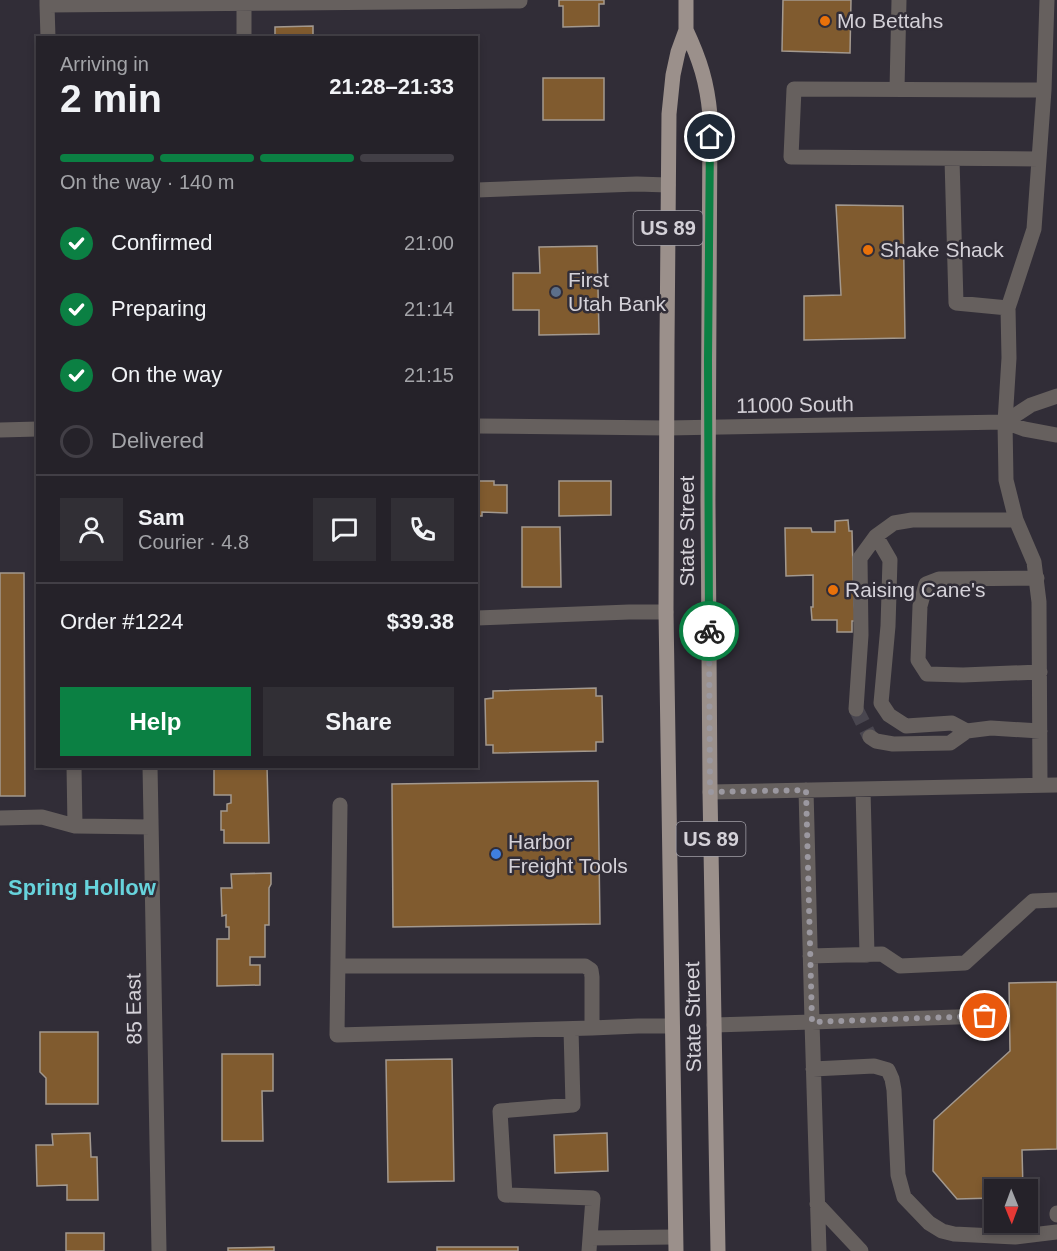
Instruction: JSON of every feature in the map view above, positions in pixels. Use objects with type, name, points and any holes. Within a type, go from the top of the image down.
[{"type":"main road","name":"State Street","points":[[676,1244],[666,612],[668,185],[670,95],[678,52],[686,30],[686,0]]},
{"type":"main road","name":"State Street","points":[[686,30],[703,70],[710,115],[708,428],[710,792],[718,1251]]},
{"type":"street","points":[[48,36],[47,3],[244,4],[520,2],[520,0]]},
{"type":"street","points":[[897,89],[899,0]]},
{"type":"street","points":[[1040,785],[1037,579],[1034,562],[1016,520],[1006,480],[1005,423],[1009,358],[1008,309],[1034,229],[1044,90],[1052,25],[1047,0]]},
{"type":"street","points":[[244,4],[244,36]]},
{"type":"street","points":[[1039,159],[791,157],[794,89],[1044,90]]},
{"type":"street","points":[[952,159],[956,303],[1008,309]]},
{"type":"street","points":[[478,190],[637,184],[668,185]]},
{"type":"street","points":[[1005,423],[1031,405],[1057,396]]},
{"type":"street","name":"11000 South","points":[[478,426],[708,428],[1005,423],[1057,435]]},
{"type":"street","points":[[0,430],[36,429]]},
{"type":"street","points":[[856,709],[861,635],[860,558],[876,536],[894,523],[912,520],[1016,520]]},
{"type":"street","points":[[876,536],[890,560],[888,626],[881,691],[881,703],[889,715],[906,726],[952,723],[967,730],[991,728],[1040,730]]},
{"type":"street","points":[[1037,579],[939,579],[926,584],[920,606],[918,660],[927,674],[1040,672]]},
{"type":"street","points":[[478,618],[666,612]]},
{"type":"street","points":[[870,737],[876,741],[893,744],[950,743],[967,730]]},
{"type":"street","points":[[74,768],[75,826]]},
{"type":"street","name":"85 East","points":[[150,768],[159,1251]]},
{"type":"street","points":[[710,792],[1057,784]]},
{"type":"street","points":[[863,789],[867,955]]},
{"type":"street","points":[[806,790],[819,1251]]},
{"type":"street","points":[[340,805],[338,1035],[672,1026]]},
{"type":"street","points":[[0,818],[42,817],[75,826],[151,827]]},
{"type":"street","points":[[810,956],[882,954],[900,966],[965,963],[1033,901],[1057,900]]},
{"type":"street","points":[[338,966],[585,966],[591,969],[592,977],[592,1028]]},
{"type":"street","points":[[714,1025],[985,1016]]},
{"type":"street","points":[[571,1029],[573,1105],[500,1111],[506,1195],[593,1198],[590,1245],[676,1244]]},
{"type":"street","points":[[813,1069],[874,1066],[888,1070],[894,1090],[898,1175],[904,1197],[929,1223],[942,1231],[954,1234],[1015,1237],[1057,1232]]},
{"type":"street","points":[[817,1204],[861,1251]]},
{"type":"building","points":[[559,0],[604,0],[604,4],[599,4],[599,26],[563,27],[563,6],[559,6]]},
{"type":"building","points":[[783,0],[851,0],[850,53],[782,51]]},
{"type":"building","points":[[313,26],[313,36],[275,36],[275,27]]},
{"type":"building","points":[[543,78],[604,78],[604,120],[543,120]]},
{"type":"building","points":[[836,205],[903,206],[905,338],[804,340],[804,296],[841,295]]},
{"type":"building","name":"First Utah Bank","points":[[597,246],[599,334],[539,335],[539,310],[513,310],[513,273],[540,273],[539,247]]},
{"type":"building","points":[[478,481],[494,481],[494,485],[507,485],[507,513],[482,512],[482,516],[478,516]]},
{"type":"building","points":[[559,481],[611,481],[611,515],[559,516]]},
{"type":"building","name":"Raising Cane's","points":[[848,520],[849,531],[852,531],[854,605],[857,621],[852,621],[852,632],[837,632],[837,620],[812,620],[813,575],[786,576],[785,528],[811,528],[812,532],[835,532],[835,521]]},
{"type":"building","points":[[522,527],[560,527],[561,587],[522,587]]},
{"type":"building","points":[[0,573],[24,573],[25,796],[0,796]]},
{"type":"building","points":[[596,688],[596,696],[602,696],[603,742],[596,742],[596,751],[493,753],[493,745],[486,745],[485,699],[493,698],[493,691]]},
{"type":"building","points":[[214,768],[267,768],[269,843],[224,843],[221,811],[227,811],[227,804],[231,803],[231,795],[214,795]]},
{"type":"building","name":"Harbor Freight Tools","points":[[598,781],[600,924],[393,927],[392,784]]},
{"type":"building","points":[[271,873],[269,925],[265,925],[265,957],[250,957],[250,965],[260,965],[260,985],[217,986],[217,939],[229,939],[226,915],[222,916],[221,888],[232,888],[231,874]]},
{"type":"building","points":[[1057,982],[1057,1149],[1022,1150],[1023,1179],[984,1179],[984,1198],[957,1199],[933,1171],[934,1120],[1010,1051],[1009,983]]},
{"type":"building","points":[[40,1032],[98,1032],[98,1104],[46,1104],[46,1078],[40,1072]]},
{"type":"building","points":[[222,1054],[273,1054],[273,1091],[262,1091],[263,1141],[222,1141]]},
{"type":"building","points":[[452,1059],[454,1181],[388,1182],[386,1060]]},
{"type":"building","points":[[90,1133],[91,1157],[97,1157],[98,1200],[67,1200],[67,1185],[37,1186],[36,1145],[53,1145],[52,1134]]},
{"type":"building","points":[[607,1133],[608,1171],[555,1173],[554,1135]]},
{"type":"building","points":[[66,1233],[104,1233],[104,1251],[66,1251]]},
{"type":"building","points":[[274,1247],[274,1251],[228,1251],[228,1248]]},
{"type":"building","points":[[437,1247],[518,1247],[518,1251],[437,1251]]},
{"type":"tunnel","points":[[856,709],[870,737]]},
{"type":"way so far","points":[[709,631],[710,792],[806,790],[812,1022],[985,1016]]},
{"type":"place","name":"Mo Bettahs","points":[[825,21]]},
{"type":"place","name":"Shake Shack","points":[[868,250]]},
{"type":"place","name":"First Utah Bank","points":[[556,292]]},
{"type":"place","name":"Raising Cane's","points":[[833,590]]},
{"type":"place","name":"Harbor Freight Tools","points":[[496,854]]},
{"type":"district","name":"Spring Hollow","points":[[82,887]]},
{"type":"route","points":[[709,631],[710,137]]}]
